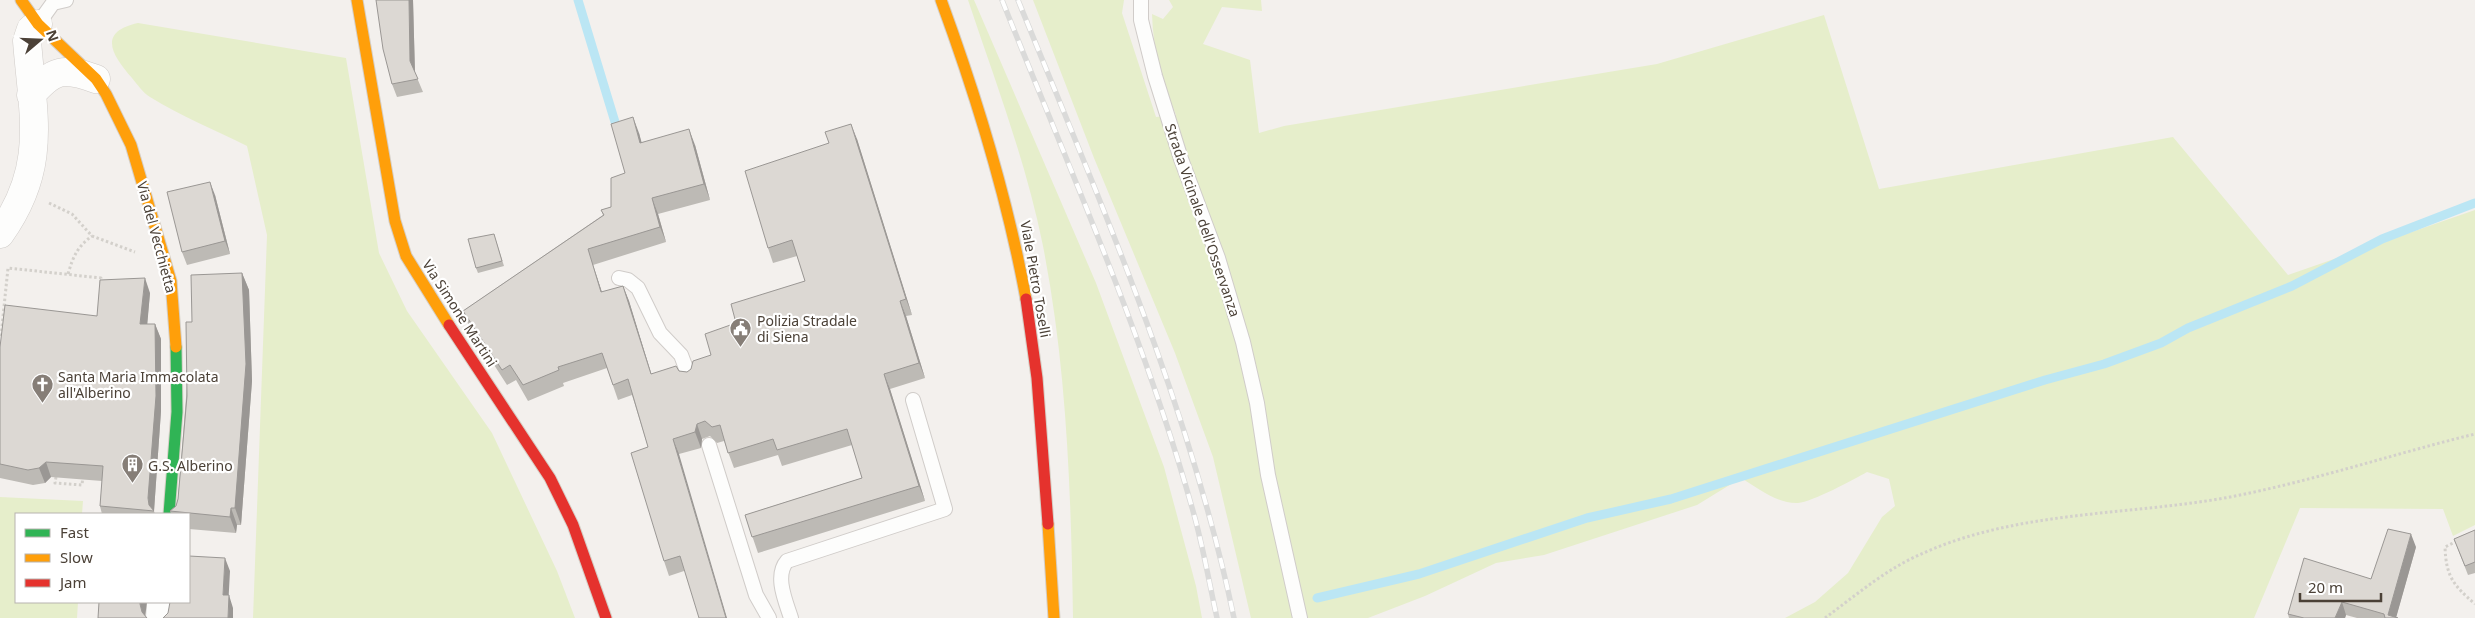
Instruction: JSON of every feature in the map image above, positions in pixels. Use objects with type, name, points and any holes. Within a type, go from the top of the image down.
[{"type":"street","name":"Via del Vecchietta","points":[[21,0],[38,24],[96,79],[113,106],[131,145],[165,255],[173,296],[178,348],[177,412],[169,513]]},
{"type":"street","name":"Via Simone Martini","points":[[357,0],[395,221],[406,256],[550,478],[576,533],[606,618]]},
{"type":"street","name":"Viale Pietro Toselli","points":[[941,0],[975,96],[997,169],[1026,298],[1042,437],[1054,618]]},
{"type":"street","points":[[0,234],[17,208],[29,178],[34,146],[26,41],[31,29],[38,24]]},
{"type":"street","points":[[31,95],[45,79],[58,72],[74,72],[96,79]]},
{"type":"street","name":"Viale Pietro Toselli","points":[[1044,618],[1051,573]]},
{"type":"street","points":[[160,618],[161,603]]},
{"type":"lane","points":[[38,24],[53,3],[66,0]]},
{"type":"lane","name":"Strada Vicinale dell'Osservanza","points":[[1141,0],[1141,20],[1155,76],[1181,159],[1218,258],[1243,342],[1257,404],[1268,475],[1300,618]]},
{"type":"lane","points":[[620,278],[628,280],[638,288],[660,333],[681,355],[690,379]]},
{"type":"lane","points":[[791,618],[781,580],[782,569],[787,561],[945,510],[913,400]]},
{"type":"lane","points":[[709,445],[756,595],[769,618]]},
{"type":"path","points":[[46,202],[72,214],[92,236],[140,253],[165,255]]},
{"type":"path","points":[[68,274],[76,252],[92,236]]},
{"type":"path","points":[[1,343],[8,268],[101,278],[100,287]]},
{"type":"path","points":[[5,306],[14,307]]},
{"type":"path","points":[[1825,618],[1876,580],[1919,555],[1979,534],[2036,521],[2186,505],[2260,491],[2475,434]]},
{"type":"path","points":[[56,477],[55,483],[82,485],[84,466]]},
{"type":"path","points":[[2460,540],[2445,547],[2446,568],[2456,588],[2475,604]]},
{"type":"green space","points":[[968,0],[974,0],[1096,283],[1164,467],[1196,586],[1202,618],[1073,618],[1071,524],[1063,384],[1051,292],[1043,246],[1028,183]]},
{"type":"green space","points":[[1033,0],[1124,0],[1122,13],[1156,117],[1176,115],[1159,66],[1154,41],[1152,14],[1163,19],[1173,7],[1169,0],[1261,0],[1262,11],[1222,7],[1203,44],[1250,60],[1259,133],[1284,126],[1657,64],[1824,15],[1879,189],[2173,137],[2288,275],[2475,210],[2475,525],[2453,536],[2443,509],[2300,508],[2254,618],[1785,618],[1815,602],[1848,573],[1882,517],[1895,506],[1889,479],[1867,472],[1822,495],[1804,502],[1790,503],[1761,491],[1741,478],[1697,505],[1544,555],[1496,563],[1425,596],[1368,618],[1251,618],[1213,457],[1175,353],[1094,158]]},
{"type":"green space","points":[[138,23],[346,58],[379,253],[407,311],[492,433],[557,571],[575,618],[253,618],[267,235],[247,146],[186,117],[150,97],[140,88],[114,53],[113,38],[117,32]]},
{"type":"green space","points":[[0,497],[83,501],[82,513],[15,513],[15,603],[78,603],[77,618],[0,618]]},
{"type":"building","points":[[376,0],[409,0],[410,61],[418,79],[392,84],[383,49]]},
{"type":"building","points":[[633,117],[640,143],[689,129],[704,184],[652,198],[660,227],[588,249],[601,292],[623,286],[651,374],[676,366],[679,371],[687,372],[691,369],[693,361],[711,355],[705,334],[736,323],[731,304],[805,281],[792,240],[768,248],[745,171],[829,143],[825,132],[851,124],[906,299],[900,301],[919,363],[884,374],[919,486],[752,537],[745,515],[862,478],[847,429],[777,450],[773,439],[728,453],[720,425],[712,427],[705,421],[697,424],[695,432],[673,439],[726,618],[699,618],[680,556],[664,561],[631,453],[648,447],[628,379],[613,385],[602,353],[558,367],[559,370],[523,385],[510,365],[502,370],[463,311],[604,215],[601,210],[611,207],[611,178],[625,173],[611,124]]},
{"type":"building","points":[[210,182],[225,241],[182,252],[167,192]]},
{"type":"building","points":[[494,234],[502,261],[476,268],[468,239]]},
{"type":"building","points":[[242,273],[246,364],[235,508],[231,508],[230,517],[170,511],[176,506],[178,499],[187,396],[186,322],[192,322],[191,275]]},
{"type":"building","points":[[145,278],[140,324],[155,324],[156,396],[148,498],[149,505],[154,511],[100,506],[103,466],[46,462],[39,468],[28,470],[0,464],[0,347],[5,305],[97,316],[100,280]]},
{"type":"building","points":[[2388,529],[2411,534],[2388,615],[2398,618],[2385,618],[2384,614],[2342,602],[2335,618],[2304,618],[2288,614],[2304,558],[2371,579]]},
{"type":"building","points":[[2475,530],[2475,562],[2465,566],[2454,539]]},
{"type":"building","points":[[190,556],[225,558],[223,595],[229,595],[228,618],[163,618],[168,613],[170,603],[190,603]]},
{"type":"building","points":[[99,603],[140,603],[142,612],[147,618],[98,618]]},
{"type":"waterway","points":[[578,0],[615,122]]},
{"type":"waterway","points":[[1317,598],[1419,574],[1587,518],[1671,499],[2045,380],[2104,364],[2161,343],[2188,328],[2292,286],[2382,239],[2475,203]]},
{"type":"railway","points":[[1002,0],[1104,253],[1152,381],[1193,511],[1217,618]]},
{"type":"railway","points":[[1018,0],[1111,228],[1168,381],[1193,459],[1215,538],[1234,618]]},
{"type":"traffic: fast","points":[[169,513],[177,412],[176,347]]},
{"type":"traffic: slow","points":[[21,0],[38,24],[96,79],[106,94],[131,145],[171,281],[176,347]]},
{"type":"traffic: slow","points":[[357,0],[395,221],[406,256],[449,325]]},
{"type":"traffic: slow","points":[[941,0],[990,148],[1010,223],[1026,299]]},
{"type":"traffic: slow","points":[[1048,524],[1054,618]]},
{"type":"traffic: jam","points":[[1026,299],[1037,378],[1048,524]]},
{"type":"traffic: jam","points":[[449,325],[550,478],[573,525],[606,618]]},
{"type":"place","name":"Polizia Stradale di Siena","points":[[741,347]]},
{"type":"place","name":"Santa Maria Immacolata all'Alberino","points":[[42,403]]},
{"type":"place","name":"G.S. Alberino","points":[[132,484]]}]
